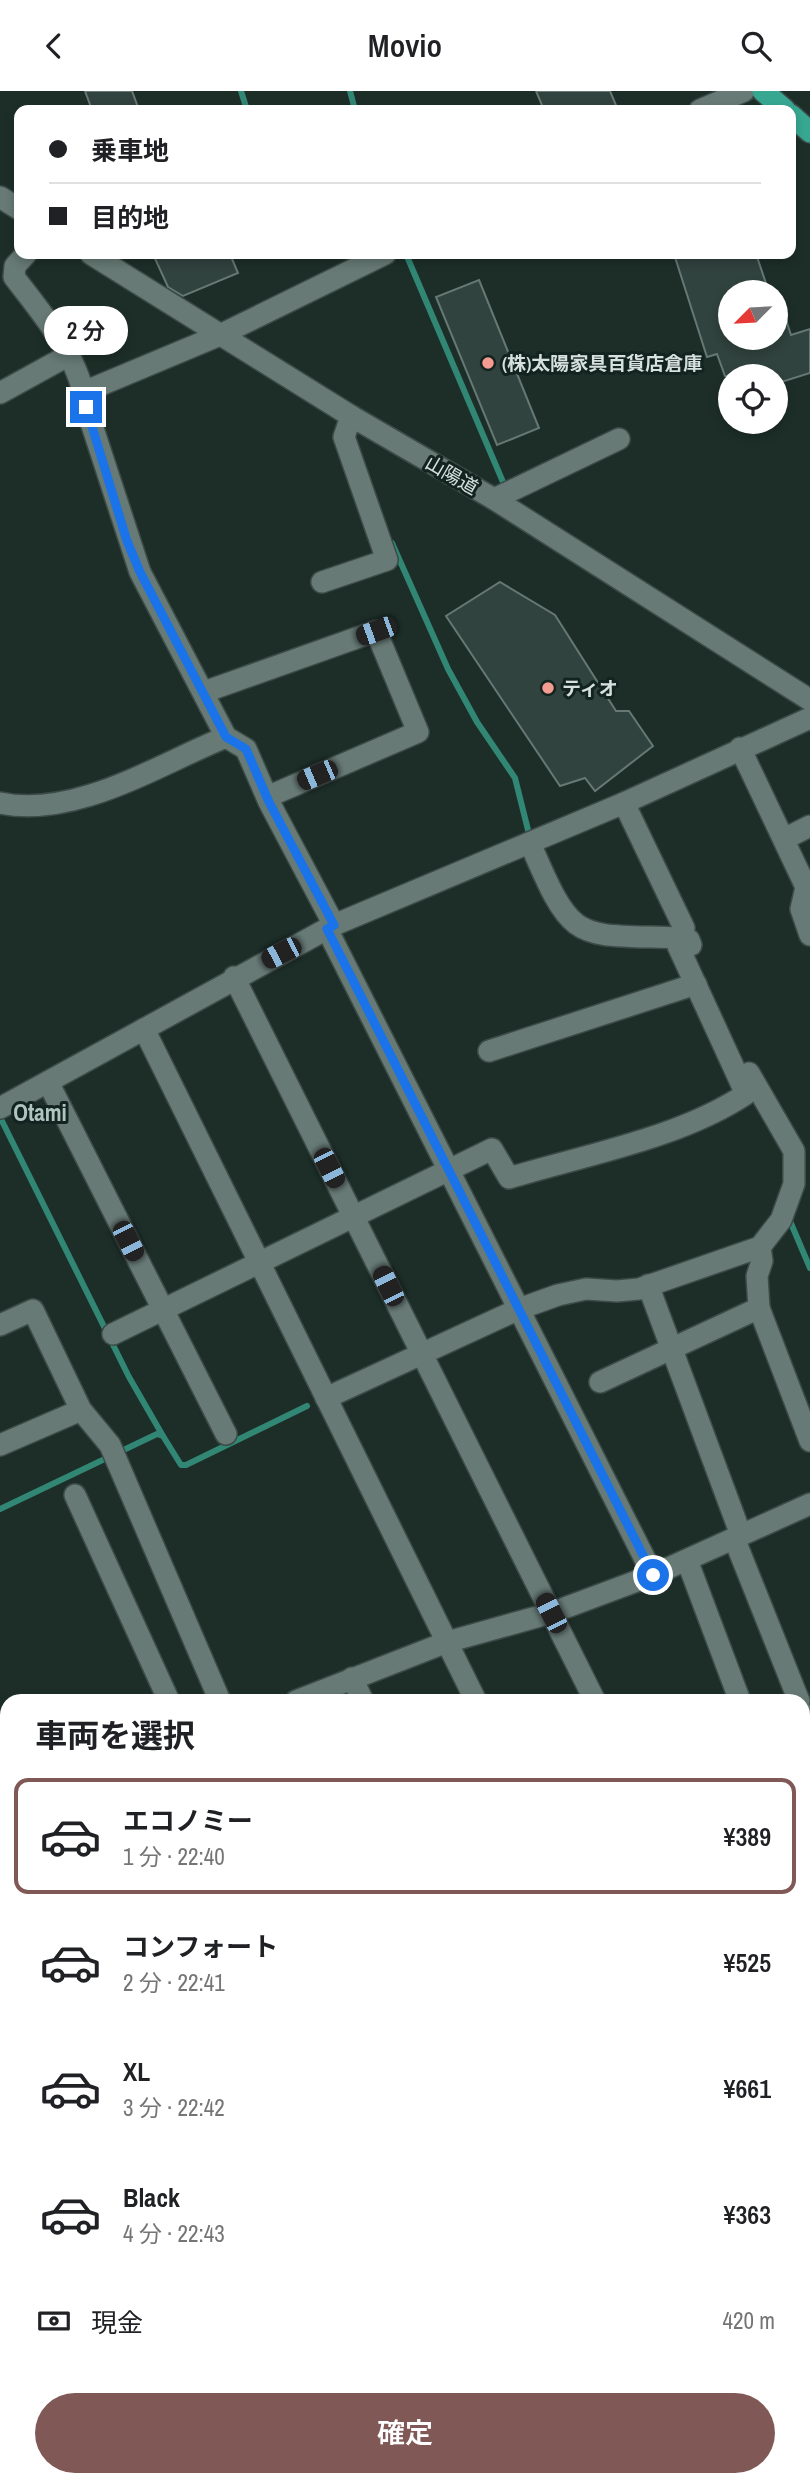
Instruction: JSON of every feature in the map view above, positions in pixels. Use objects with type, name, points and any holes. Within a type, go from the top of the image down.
[{"type":"highway","points":[[763,91],[779,105]]},
{"type":"highway","points":[[796,119],[810,132]]},
{"type":"street","points":[[712,105],[744,91]]},
{"type":"street","points":[[21,259],[15,266],[15,277],[69,355],[84,392],[86,407],[127,541],[140,572],[226,737],[246,749],[448,1169],[653,1575]]},
{"type":"street","name":"山陽道","points":[[99,259],[351,416],[494,499],[810,700]]},
{"type":"street","points":[[84,392],[220,335],[375,259]]},
{"type":"street","points":[[0,393],[69,355]]},
{"type":"street","points":[[322,582],[387,560],[344,437],[351,416]]},
{"type":"street","points":[[494,499],[619,439]]},
{"type":"street","points":[[204,692],[376,631],[418,732],[267,797]]},
{"type":"street","points":[[0,1108],[234,977],[331,927],[624,803],[810,718]]},
{"type":"street","points":[[0,803],[18,807],[86,797],[226,737]]},
{"type":"street","points":[[740,748],[806,887],[801,909],[810,935]]},
{"type":"street","points":[[113,1334],[492,1149],[509,1178],[681,1127],[728,1106],[746,1094],[678,946],[684,928],[624,803]]},
{"type":"street","points":[[784,839],[810,826]]},
{"type":"street","points":[[326,1398],[423,1356],[519,1309],[586,1289],[617,1291],[648,1285],[760,1247],[771,1237],[794,1184],[794,1151],[758,1093],[689,940],[591,934],[575,926],[551,893],[530,843]]},
{"type":"street","points":[[234,977],[592,1694]]},
{"type":"street","points":[[489,1051],[696,984]]},
{"type":"street","points":[[144,1029],[473,1694]]},
{"type":"street","points":[[48,1082],[226,1434]]},
{"type":"street","points":[[760,1247],[762,1261],[757,1276],[759,1308],[810,1441]]},
{"type":"street","points":[[648,1285],[796,1694]]},
{"type":"street","points":[[600,1383],[759,1308]]},
{"type":"street","points":[[0,1325],[33,1310],[81,1410],[114,1455],[217,1694]]},
{"type":"street","points":[[0,1445],[81,1410]]},
{"type":"street","points":[[75,1496],[166,1694]]},
{"type":"street","points":[[313,1694],[447,1642],[551,1613],[653,1575],[810,1504]]},
{"type":"street","points":[[687,1560],[737,1694]]},
{"type":"street","points":[[352,1678],[360,1694]]},
{"type":"building","points":[[85,91],[132,91],[137,105],[90,105]]},
{"type":"building","points":[[536,91],[610,91],[616,105],[542,105]]},
{"type":"building","points":[[155,259],[232,259],[238,273],[183,296],[168,287]]},
{"type":"building","points":[[676,259],[758,259],[765,280],[718,280],[718,350],[788,350],[788,326],[791,335],[810,329],[810,373],[788,380],[788,364],[721,364],[717,354],[707,357]]},
{"type":"building","points":[[479,280],[539,428],[497,445],[436,297]]},
{"type":"building","points":[[500,582],[555,615],[616,711],[629,711],[653,746],[595,791],[585,778],[560,786],[446,616]]},
{"type":"waterway","points":[[241,91],[245,105]]},
{"type":"waterway","points":[[350,91],[354,105]]},
{"type":"waterway","points":[[408,259],[503,482]]},
{"type":"waterway","points":[[392,543],[448,669],[477,722],[515,778],[529,834]]},
{"type":"waterway","points":[[0,1117],[129,1377],[163,1436]]},
{"type":"waterway","points":[[790,1221],[810,1268]]},
{"type":"waterway","points":[[0,1509],[157,1434],[163,1436],[181,1465],[186,1465],[307,1406]]},
{"type":"place","name":"(株)太陽家具百貨店倉庫","points":[[488,363]]},
{"type":"place","name":"ティオ","points":[[548,688]]},
{"type":"district","name":"Otami","points":[[40,1112]]},
{"type":"route","points":[[86,407],[127,541],[140,572],[226,737],[246,749],[269,802],[334,925],[327,929],[653,1575]]}]
